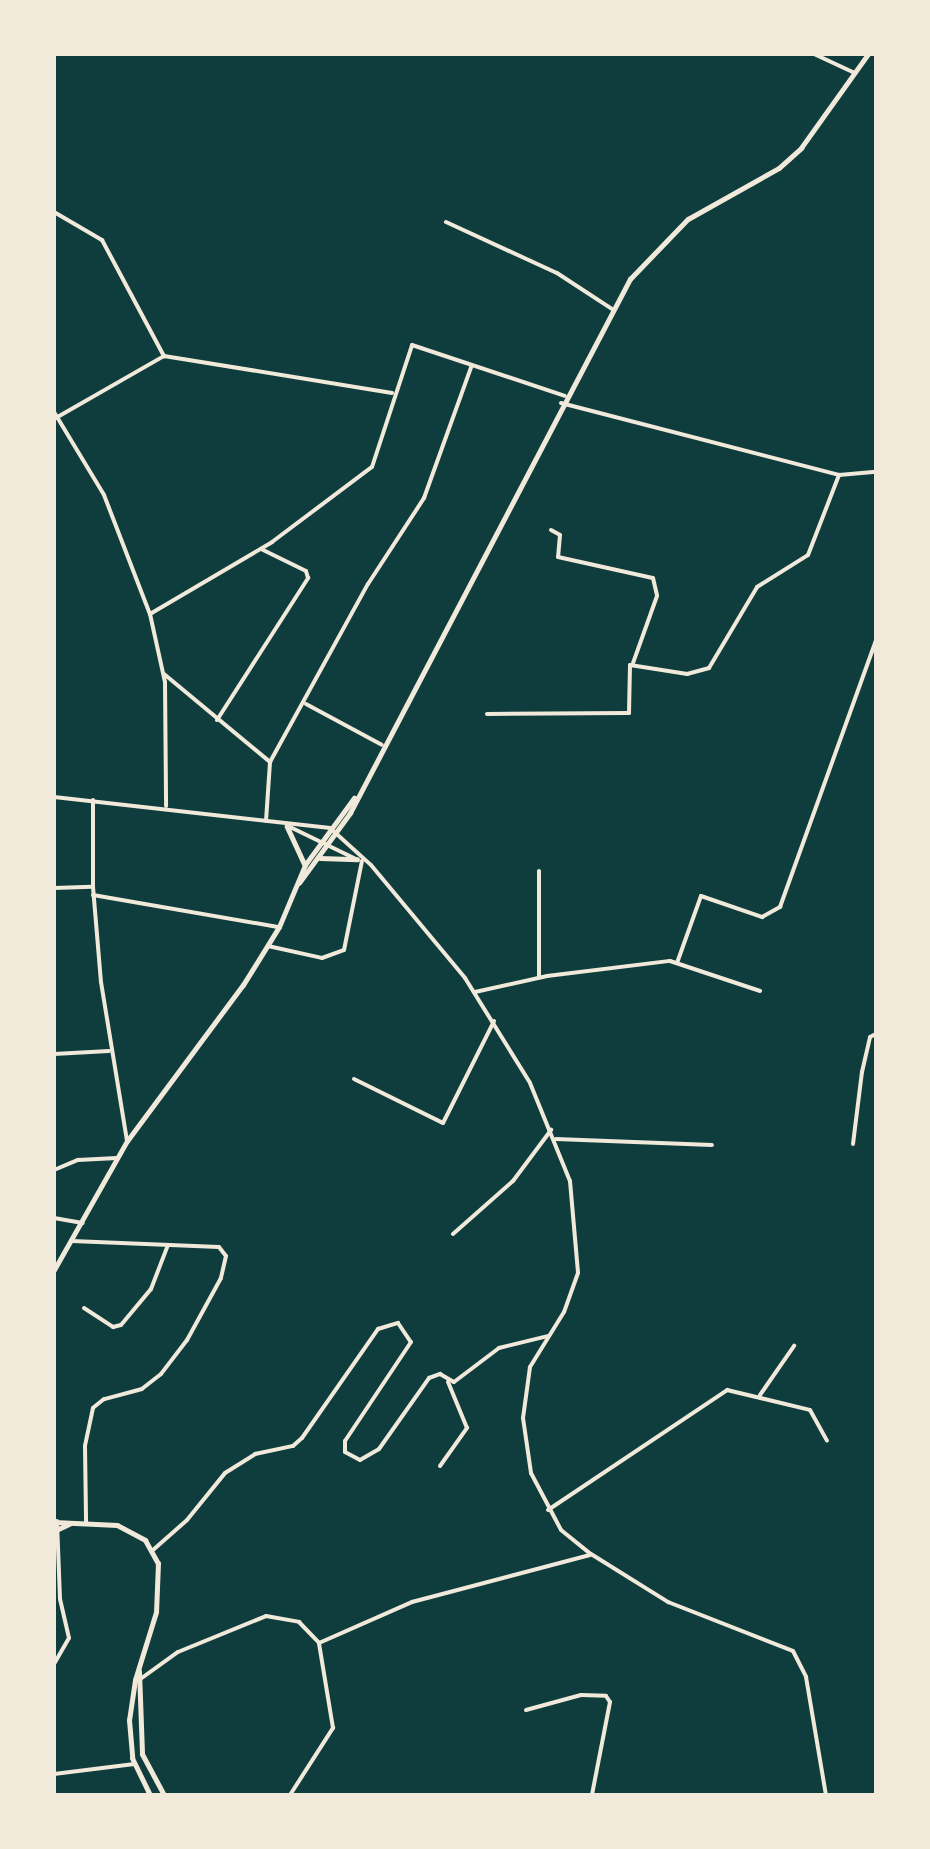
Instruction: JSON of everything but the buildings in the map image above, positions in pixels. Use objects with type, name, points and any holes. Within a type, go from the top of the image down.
[{"type":"main road","points":[[56,1522],[86,1522],[123,1527],[153,1550],[159,1595],[139,1669],[129,1720],[134,1764],[150,1795]]},
{"type":"main road","points":[[56,1530],[70,1523]]},
{"type":"main road","points":[[138,1680],[142,1754],[164,1795]]},
{"type":"street","points":[[814,54],[855,73]]},
{"type":"street","points":[[299,883],[320,858],[337,832],[561,403],[630,279],[673,231],[704,207],[779,168],[801,148],[868,54]]},
{"type":"street","points":[[54,212],[102,240],[164,356]]},
{"type":"street","points":[[446,222],[557,273],[612,309]]},
{"type":"street","points":[[150,614],[261,549],[372,467],[383,446],[392,393],[412,345],[565,396]]},
{"type":"street","points":[[56,418],[164,356],[392,393]]},
{"type":"street","points":[[266,821],[270,762],[306,704],[368,584],[424,498],[472,365]]},
{"type":"street","points":[[561,403],[839,475],[876,472]]},
{"type":"street","points":[[54,412],[104,495],[150,614],[164,674],[166,806]]},
{"type":"street","points":[[633,663],[687,674],[709,668],[757,587],[808,555],[839,475]]},
{"type":"street","points":[[487,714],[629,712],[628,667],[633,663],[657,596],[653,578],[558,557],[560,535],[551,530]]},
{"type":"street","points":[[217,720],[308,578],[306,572],[261,549]]},
{"type":"street","points":[[677,963],[701,896],[762,917],[780,907],[876,640]]},
{"type":"street","points":[[164,674],[270,762]]},
{"type":"street","points":[[306,704],[382,745]]},
{"type":"street","points":[[54,797],[166,806],[330,828],[371,865],[475,992],[494,1021],[556,1139],[570,1181],[579,1257],[573,1293],[530,1367],[523,1418],[531,1473],[548,1510],[561,1530],[591,1554],[668,1602],[793,1651],[806,1677],[826,1795]]},
{"type":"street","points":[[54,1270],[83,1223],[127,1141],[268,946],[279,927],[305,865],[354,798]]},
{"type":"street","points":[[93,800],[93,896],[109,1051],[127,1141]]},
{"type":"street","points":[[280,822],[322,839],[371,865]]},
{"type":"street","points":[[287,826],[305,865]]},
{"type":"street","points":[[320,858],[360,860]]},
{"type":"street","points":[[268,946],[322,958],[344,950],[360,860]]},
{"type":"street","points":[[539,871],[539,977]]},
{"type":"street","points":[[54,888],[93,887]]},
{"type":"street","points":[[93,896],[279,927]]},
{"type":"street","points":[[475,992],[539,977],[677,963],[760,991]]},
{"type":"street","points":[[354,1078],[443,1123],[494,1021]]},
{"type":"street","points":[[853,1144],[862,1072],[870,1037],[876,1034]]},
{"type":"street","points":[[54,1054],[109,1051]]},
{"type":"street","points":[[453,1234],[506,1188],[552,1129]]},
{"type":"street","points":[[556,1139],[712,1145]]},
{"type":"street","points":[[54,1170],[78,1160],[118,1158]]},
{"type":"street","points":[[54,1218],[83,1223]]},
{"type":"street","points":[[72,1240],[219,1247],[226,1263],[187,1340],[161,1374],[142,1389],[104,1399],[93,1408],[85,1446],[86,1522]]},
{"type":"street","points":[[84,1308],[113,1327],[121,1325],[152,1289],[168,1245]]},
{"type":"street","points":[[153,1550],[187,1520],[225,1473],[255,1454],[293,1446],[302,1438],[378,1329],[398,1323],[411,1342],[345,1441],[350,1457],[373,1456],[429,1378],[440,1374],[448,1382],[466,1428],[440,1466]]},
{"type":"street","points":[[448,1382],[499,1348],[549,1336]]},
{"type":"street","points":[[760,1395],[794,1346]]},
{"type":"street","points":[[548,1510],[719,1392],[760,1395],[815,1412],[827,1441]]},
{"type":"street","points":[[54,1664],[69,1638],[60,1588],[56,1522]]},
{"type":"street","points":[[319,1643],[412,1602],[591,1554]]},
{"type":"street","points":[[54,1588],[60,1588]]},
{"type":"street","points":[[138,1680],[178,1652],[270,1615],[299,1622],[319,1643],[333,1728],[290,1795]]},
{"type":"street","points":[[526,1710],[589,1695],[606,1696],[610,1702],[592,1795]]},
{"type":"street","points":[[54,1774],[134,1764]]}]
